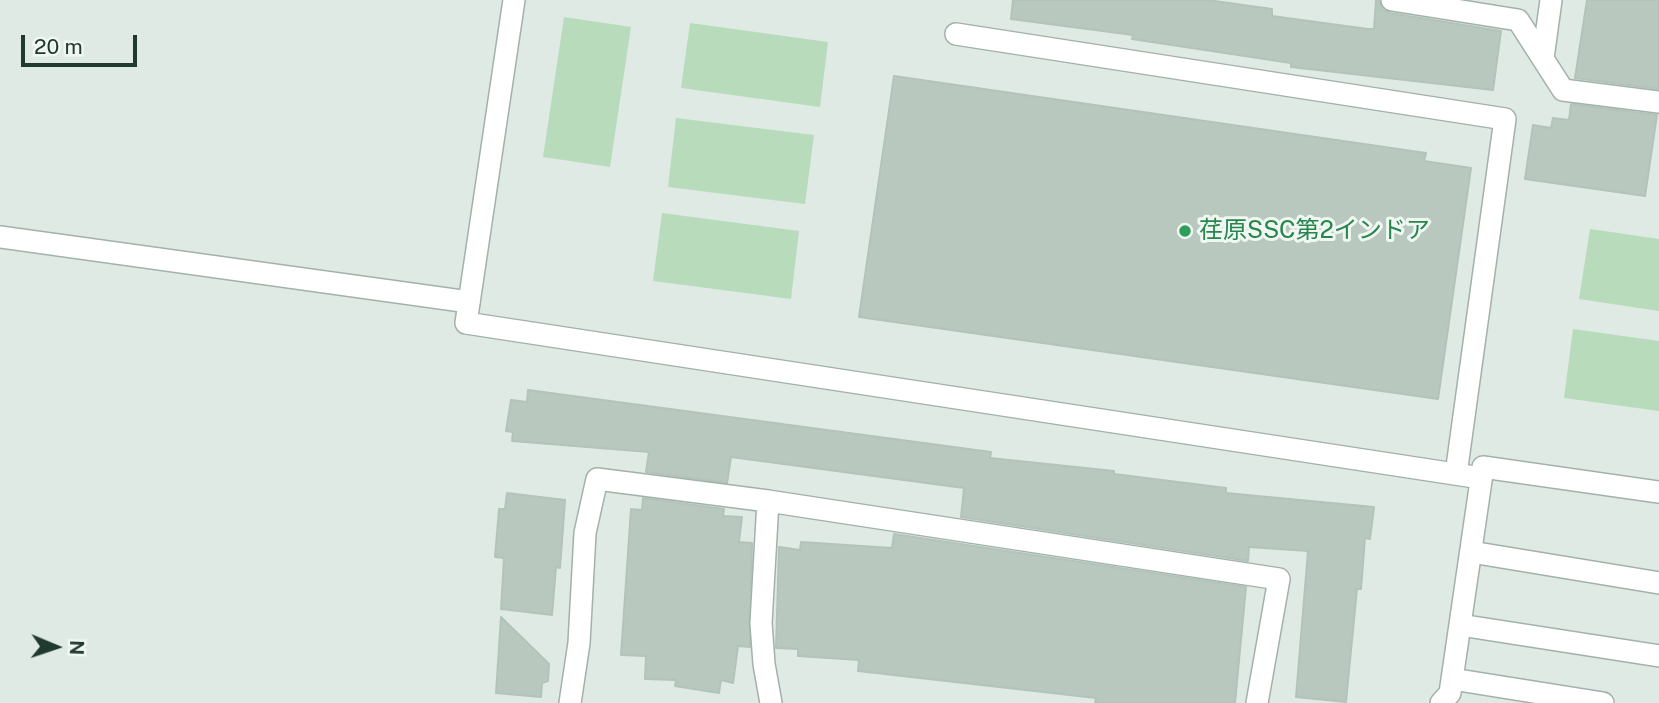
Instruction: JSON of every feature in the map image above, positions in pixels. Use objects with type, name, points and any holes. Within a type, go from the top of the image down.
[{"type":"street","points":[[514,0],[466,323],[1482,478]]},
{"type":"street","points":[[1392,0],[1518,20],[1563,90],[1659,102]]},
{"type":"street","points":[[1543,58],[1551,0]]},
{"type":"street","points":[[956,34],[1505,119],[1456,474]]},
{"type":"street","points":[[0,237],[469,302]]},
{"type":"street","points":[[1441,703],[1450,693],[1483,467],[1659,492]]},
{"type":"street","points":[[570,703],[579,643],[585,533],[597,479],[768,501],[1279,579],[1257,703]]},
{"type":"street","points":[[768,501],[761,623],[764,664],[771,703]]},
{"type":"street","points":[[1471,552],[1659,583]]},
{"type":"street","points":[[1460,625],[1659,656]]},
{"type":"street","points":[[1452,679],[1603,703]]},
{"type":"green space","points":[[564,17],[631,27],[610,167],[543,157]]},
{"type":"green space","points":[[690,23],[828,42],[820,107],[681,88]]},
{"type":"green space","points":[[676,118],[814,135],[805,204],[668,187]]},
{"type":"green space","points":[[662,213],[799,231],[791,299],[653,281]]},
{"type":"green space","points":[[1590,229],[1659,239],[1659,311],[1579,299]]},
{"type":"green space","points":[[1573,329],[1659,341],[1659,411],[1564,398]]},
{"type":"building","points":[[1013,0],[1207,0],[1272,9],[1272,16],[1374,29],[1376,0],[1379,0],[1383,10],[1390,13],[1501,31],[1493,90],[1291,67],[1291,63],[1132,39],[1133,35],[1011,19]]},
{"type":"building","points":[[1587,0],[1659,0],[1659,89],[1575,78]]},
{"type":"building","points":[[894,76],[1426,153],[1424,161],[1471,168],[1438,399],[859,317]]},
{"type":"building","points":[[1571,104],[1657,115],[1645,196],[1525,179],[1533,125],[1551,128],[1553,118],[1569,120]]},
{"type":"building","points":[[528,390],[991,452],[990,458],[1114,471],[1114,474],[1226,488],[1226,493],[1374,507],[1370,539],[1365,538],[1361,589],[1357,589],[1346,702],[1296,697],[1308,551],[1249,547],[1248,561],[961,517],[964,488],[731,457],[727,483],[646,472],[649,452],[512,441],[513,432],[506,431],[511,400],[527,402]]},
{"type":"building","points":[[507,493],[565,500],[560,568],[556,567],[552,615],[501,609],[504,558],[495,557],[499,509],[505,509]]},
{"type":"building","points":[[643,498],[724,509],[723,516],[742,517],[739,542],[752,543],[750,647],[738,646],[733,683],[721,680],[719,693],[675,686],[676,680],[645,679],[646,656],[621,655],[631,509],[642,510]]},
{"type":"building","points":[[894,534],[1246,587],[1235,703],[1095,703],[1096,698],[858,671],[859,660],[798,656],[798,649],[776,648],[779,547],[800,550],[801,542],[892,548]]},
{"type":"building","points":[[501,617],[549,664],[548,681],[542,683],[541,697],[496,693]]},
{"type":"place","name":"荏原SSC第2インドア","points":[[1185,231]]}]
